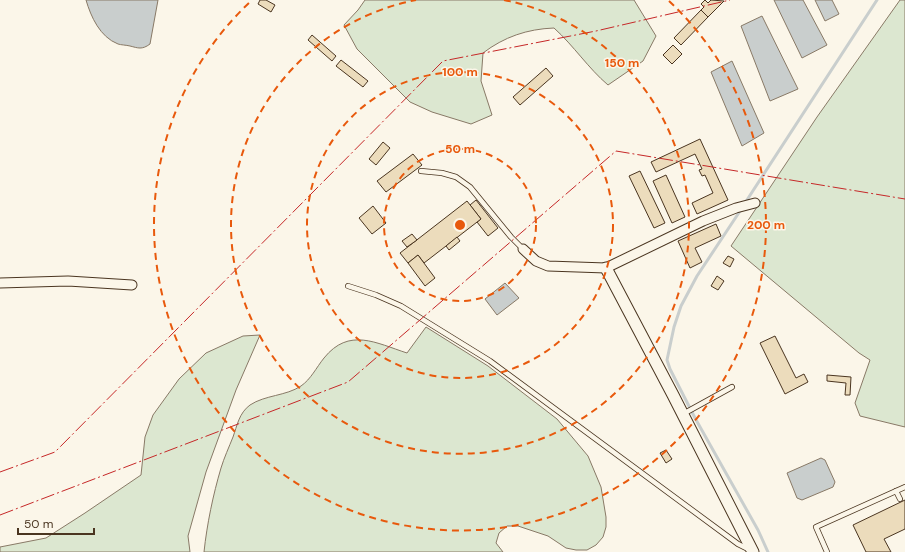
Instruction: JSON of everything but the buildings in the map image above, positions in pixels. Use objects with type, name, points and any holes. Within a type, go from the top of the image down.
[{"type":"street","points":[[523,249],[536,261],[548,266],[606,268],[703,221],[736,208],[755,203]]},
{"type":"street","points":[[606,268],[685,412],[753,552]]},
{"type":"street","points":[[0,283],[68,281],[132,286]]},
{"type":"lane","points":[[421,171],[442,173],[456,177],[470,187],[511,237],[523,249]]},
{"type":"lane","points":[[348,286],[376,295],[401,306],[490,361],[738,544],[753,552]]},
{"type":"lane","points":[[685,412],[732,387]]},
{"type":"lane","points":[[827,552],[816,527],[905,488]]},
{"type":"lane","points":[[896,491],[900,499]]},
{"type":"green space","points":[[365,0],[634,0],[656,36],[643,61],[608,85],[554,28],[525,32],[499,42],[483,53],[481,81],[492,115],[471,124],[432,112],[410,102],[357,49],[344,25]]},
{"type":"green space","points":[[900,0],[905,0],[905,427],[860,416],[855,403],[870,360],[859,353],[731,246],[817,117]]},
{"type":"green space","points":[[426,327],[488,366],[557,419],[588,456],[601,487],[606,517],[606,527],[603,537],[596,545],[587,550],[566,548],[548,536],[518,526],[507,526],[499,533],[496,543],[503,552],[204,552],[215,489],[221,468],[239,420],[246,408],[256,402],[289,392],[301,386],[311,377],[333,348],[343,343],[353,340],[363,340],[407,353]]},
{"type":"green space","points":[[260,335],[236,390],[206,472],[188,536],[190,552],[0,552],[0,547],[46,538],[141,475],[145,437],[153,415],[179,379],[206,353],[243,336]]},
{"type":"shaded area","points":[[86,0],[158,0],[150,44],[142,48],[138,48],[119,44],[106,37],[97,26]]},
{"type":"shaded area","points":[[774,0],[803,0],[827,45],[802,58]]},
{"type":"shaded area","points":[[815,0],[832,0],[839,14],[825,21]]},
{"type":"shaded area","points":[[762,16],[798,89],[770,101],[741,26]]},
{"type":"shaded area","points":[[732,61],[764,133],[742,146],[711,72]]},
{"type":"shaded area","points":[[505,283],[519,298],[497,315],[485,299]]},
{"type":"shaded area","points":[[821,458],[825,460],[835,482],[833,487],[802,500],[797,498],[787,473]]},
{"type":"waterway","points":[[745,203],[877,0]]},
{"type":"waterway","points":[[742,208],[697,276],[681,306],[674,327],[667,360],[670,369],[695,418],[758,530],[768,552]]},
{"type":"power","points":[[0,472],[55,452],[443,61],[596,31],[730,0]]},
{"type":"power","points":[[0,515],[348,382],[616,151],[905,199]]}]
